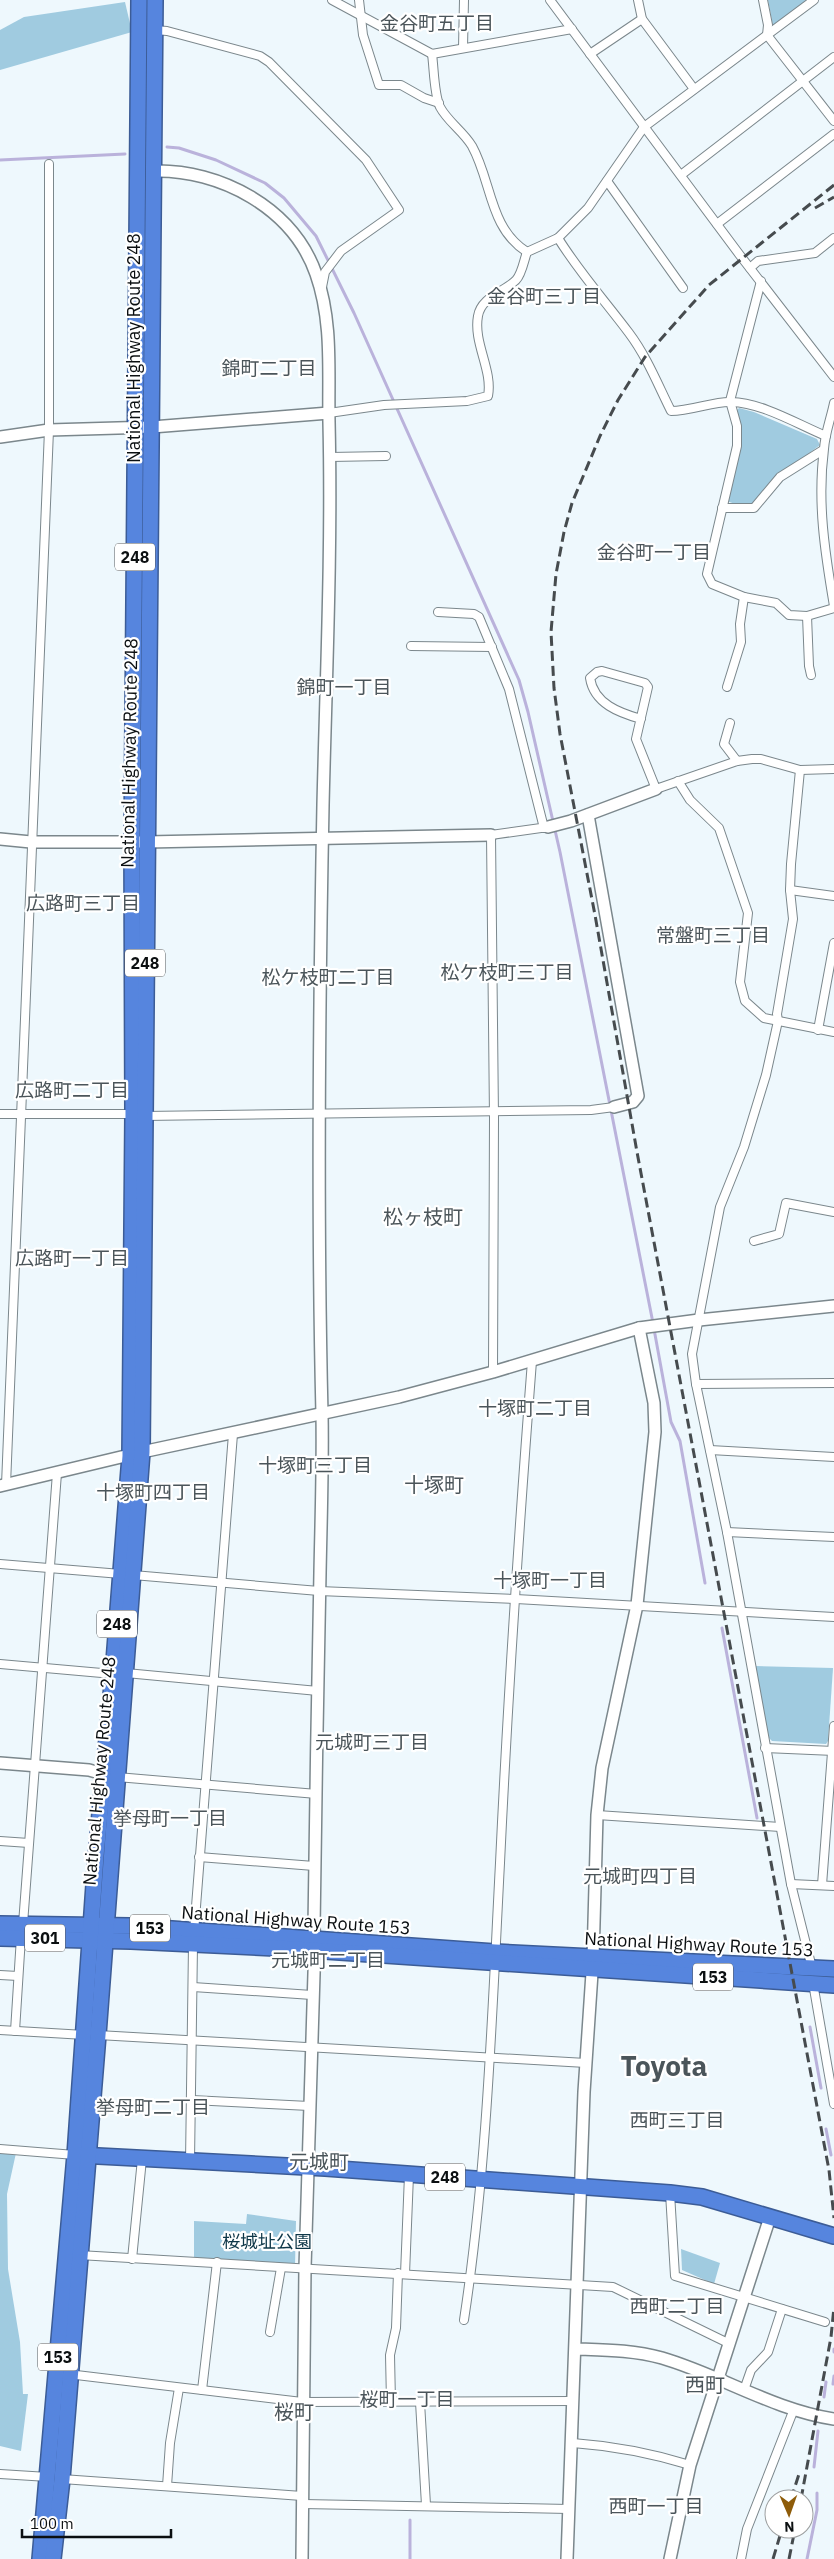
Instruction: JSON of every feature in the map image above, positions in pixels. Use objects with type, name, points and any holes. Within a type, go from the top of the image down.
[{"type":"highway","name":"National Highway Route 248","points":[[98,1933],[136,1454],[139,1115],[136,427],[139,0]]},
{"type":"highway","name":"National Highway Route 248","points":[[139,842],[152,427],[155,0]]},
{"type":"highway","name":"301","points":[[0,1924],[22,1930],[98,1933]]},
{"type":"highway","name":"301","points":[[0,1938],[22,1930]]},
{"type":"highway","name":"National Highway Route 153","points":[[98,1933],[592,1964],[834,1985]]},
{"type":"highway","name":"153","points":[[53,2559],[55,2478],[92,2035],[98,1933]]},
{"type":"highway","name":"National Highway Route 153","points":[[592,1964],[834,1969]]},
{"type":"highway","name":"153","points":[[63,2374],[78,2256],[82,2156]]},
{"type":"highway","name":"248","points":[[82,2156],[582,2185],[670,2193],[702,2197],[834,2236]]},
{"type":"highway","name":"153","points":[[40,2559],[55,2478]]},
{"type":"street","points":[[332,0],[432,54],[572,30]]},
{"type":"street","points":[[359,0],[362,35],[379,85],[401,85],[424,98],[439,103]]},
{"type":"street","points":[[463,48],[464,0]]},
{"type":"street","points":[[550,0],[750,268],[834,377]]},
{"type":"street","points":[[638,0],[642,19],[694,89]]},
{"type":"street","points":[[764,0],[768,26],[767,35],[834,121]]},
{"type":"street","points":[[0,437],[49,430],[152,427],[329,413],[384,404],[471,400],[488,396],[488,380],[477,317],[481,306],[516,280],[527,252],[558,238],[588,208],[644,127],[814,0]]},
{"type":"street","points":[[590,54],[642,19]]},
{"type":"street","points":[[155,30],[167,31],[260,56],[269,62],[366,160],[399,210],[341,251],[326,270],[321,292]]},
{"type":"street","points":[[432,54],[439,103],[448,119],[472,146],[497,216],[505,232],[527,252]]},
{"type":"street","points":[[681,175],[834,57]]},
{"type":"street","points":[[717,224],[834,134]]},
{"type":"street","points":[[49,164],[49,430],[3,1486],[136,1454],[322,1414],[493,1372],[639,1328],[834,1306]]},
{"type":"street","points":[[153,171],[174,172],[209,178],[236,188],[269,209],[295,236],[307,254],[316,273],[327,312],[330,457],[320,1112],[322,1414],[317,1794],[314,1866],[315,1946],[312,1995],[302,2402],[302,2559]]},
{"type":"street","points":[[607,181],[683,288]]},
{"type":"street","points":[[558,238],[576,268],[630,334],[645,357],[671,411],[688,411],[730,401],[757,407],[834,442]]},
{"type":"street","points":[[750,268],[758,261],[815,253],[834,238]]},
{"type":"street","points":[[761,281],[730,401],[738,435],[707,574],[712,584],[742,594],[744,597],[776,603],[789,615],[807,616],[834,607],[822,530],[820,498],[825,438],[832,422],[834,404]]},
{"type":"street","points":[[722,508],[754,508],[780,477],[824,450]]},
{"type":"street","points":[[330,457],[386,456]]},
{"type":"street","points":[[726,687],[740,642],[740,624],[744,597]]},
{"type":"street","points":[[438,612],[474,614],[479,617],[509,689],[546,828]]},
{"type":"street","points":[[807,616],[809,666],[812,676]]},
{"type":"street","points":[[411,646],[492,647]]},
{"type":"street","points":[[641,719],[616,712],[599,696],[590,678],[597,672],[602,671],[645,683],[648,687],[641,719],[636,739],[656,789]]},
{"type":"street","points":[[730,723],[724,744],[736,761]]},
{"type":"street","points":[[0,839],[32,842],[139,842],[491,836],[546,828],[571,821],[736,761],[761,759],[800,770],[834,769]]},
{"type":"street","points":[[800,770],[790,890],[793,919],[777,1014],[778,1021],[766,1074],[747,1138],[720,1208],[692,1354],[696,1384],[727,1532],[790,1884],[812,1968]]},
{"type":"street","points":[[678,781],[690,800],[719,828],[748,913],[740,982],[746,1001],[764,1018],[834,1032]]},
{"type":"street","points":[[0,1114],[139,1115],[492,1111],[610,1107],[633,1102],[638,1096],[588,815]]},
{"type":"street","points":[[491,836],[493,1372]]},
{"type":"street","points":[[790,890],[834,896]]},
{"type":"street","points":[[818,1030],[834,943]]},
{"type":"street","points":[[754,1241],[779,1234],[786,1203],[834,1212]]},
{"type":"street","points":[[567,2559],[597,1815],[602,1768],[637,1605],[655,1417],[639,1328]]},
{"type":"street","points":[[464,2320],[471,2277],[481,2179],[490,2059],[516,1599],[532,1361]]},
{"type":"street","points":[[696,1384],[834,1383]]},
{"type":"street","points":[[190,2162],[194,1938],[233,1434]]},
{"type":"street","points":[[710,1450],[834,1456]]},
{"type":"street","points":[[15,2031],[57,1473]]},
{"type":"street","points":[[727,1532],[834,1537]]},
{"type":"street","points":[[0,1564],[320,1591],[637,1605],[834,1617]]},
{"type":"street","points":[[0,1664],[318,1691]]},
{"type":"street","points":[[822,1885],[834,1726]]},
{"type":"street","points":[[765,1748],[833,1751]]},
{"type":"street","points":[[0,1764],[89,1770],[110,1776],[317,1794]]},
{"type":"street","points":[[597,1815],[780,1827]]},
{"type":"street","points":[[0,1841],[29,1843]]},
{"type":"street","points":[[199,1857],[314,1866]]},
{"type":"street","points":[[790,1884],[834,1886]]},
{"type":"street","points":[[0,1975],[18,1976]]},
{"type":"street","points":[[813,1983],[834,2104]]},
{"type":"street","points":[[193,1987],[312,1995]]},
{"type":"street","points":[[0,2030],[586,2063]]},
{"type":"street","points":[[192,2100],[309,2106]]},
{"type":"street","points":[[0,2149],[82,2156]]},
{"type":"street","points":[[132,2259],[142,2159]]},
{"type":"street","points":[[391,2402],[390,2355],[396,2328],[409,2175]]},
{"type":"street","points":[[670,2193],[675,2276],[825,2322]]},
{"type":"street","points":[[670,2559],[690,2465],[716,2379],[770,2218]]},
{"type":"street","points":[[78,2256],[216,2262],[281,2268],[471,2277],[613,2287],[728,2343]]},
{"type":"street","points":[[202,2390],[216,2262]]},
{"type":"street","points":[[270,2332],[281,2268]]},
{"type":"street","points":[[744,2390],[751,2370],[768,2352],[782,2309]]},
{"type":"street","points":[[576,2349],[633,2351],[664,2359],[794,2408],[834,2419]]},
{"type":"street","points":[[63,2374],[302,2402],[574,2401]]},
{"type":"street","points":[[167,2486],[170,2443],[179,2388]]},
{"type":"street","points":[[420,2402],[426,2505]]},
{"type":"street","points":[[741,2559],[747,2529],[794,2408]]},
{"type":"street","points":[[573,2443],[618,2447],[656,2454],[690,2465]]},
{"type":"street","points":[[0,2474],[167,2486],[302,2500],[569,2509]]},
{"type":"green space","points":[[768,0],[808,0],[773,26]]},
{"type":"green space","points":[[125,2],[132,32],[0,70],[0,30],[24,17]]},
{"type":"green space","points":[[739,408],[754,412],[817,439],[820,445],[782,474],[755,506],[735,504],[727,501],[742,433],[737,410]]},
{"type":"green space","points":[[755,1666],[833,1668],[828,1741],[826,1744],[772,1741],[769,1738]]},
{"type":"green space","points":[[16,2153],[7,2194],[8,2269],[20,2342],[23,2394],[28,2394],[21,2451],[0,2446],[0,2154]]},
{"type":"green space","name":"桜城址公園","points":[[247,2214],[296,2221],[295,2266],[194,2258],[194,2221],[246,2224]]},
{"type":"green space","points":[[681,2249],[720,2263],[714,2284],[682,2270]]},
{"type":"waterway","points":[[167,147],[179,148],[216,160],[265,183],[284,198],[316,236],[354,313],[519,680],[560,852],[653,1323]]},
{"type":"waterway","points":[[0,160],[125,154]]},
{"type":"waterway","points":[[654,1329],[671,1422],[680,1441],[705,1583]]},
{"type":"waterway","points":[[722,1628],[757,1818]]},
{"type":"waterway","points":[[810,2027],[821,2088]]},
{"type":"waterway","points":[[826,2129],[831,2155]]},
{"type":"waterway","points":[[833,2384],[834,2376]]},
{"type":"waterway","points":[[824,2397],[826,2382]]},
{"type":"waterway","points":[[814,2467],[818,2431]]},
{"type":"waterway","points":[[807,2559],[817,2510],[817,2493]]},
{"type":"waterway","points":[[410,2520],[410,2559]]},
{"type":"railway","points":[[834,185],[709,285],[645,357],[618,400],[600,436],[572,503],[556,574],[551,632],[554,688],[560,734],[829,2170],[834,2218]]},
{"type":"railway","points":[[815,208],[834,197]]},
{"type":"railway","points":[[803,2489],[831,2337],[834,2307]]},
{"type":"railway","points":[[794,2489],[799,2474]]},
{"type":"railway","points":[[773,2559],[779,2539]]},
{"type":"railway","points":[[789,2559],[793,2539]]},
{"type":"district","name":"金谷町五丁目","points":[[437,23]]},
{"type":"district","name":"金谷町三丁目","points":[[544,296]]},
{"type":"district","name":"錦町二丁目","points":[[269,368]]},
{"type":"district","name":"金谷町一丁目","points":[[654,552]]},
{"type":"district","name":"錦町一丁目","points":[[344,687]]},
{"type":"district","name":"広路町三丁目","points":[[83,903]]},
{"type":"district","name":"常盤町三丁目","points":[[713,935]]},
{"type":"district","name":"松ケ枝町三丁目","points":[[507,972]]},
{"type":"district","name":"松ケ枝町二丁目","points":[[328,977]]},
{"type":"district","name":"広路町二丁目","points":[[72,1090]]},
{"type":"district","name":"松ヶ枝町","points":[[423,1216]]},
{"type":"district","name":"広路町一丁目","points":[[72,1258]]},
{"type":"district","name":"十塚町二丁目","points":[[535,1408]]},
{"type":"district","name":"十塚町三丁目","points":[[315,1465]]},
{"type":"district","name":"十塚町","points":[[434,1484]]},
{"type":"district","name":"十塚町四丁目","points":[[153,1492]]},
{"type":"district","name":"十塚町一丁目","points":[[550,1580]]},
{"type":"district","name":"元城町三丁目","points":[[372,1742]]},
{"type":"district","name":"挙母町一丁目","points":[[170,1818]]},
{"type":"district","name":"元城町四丁目","points":[[640,1876]]},
{"type":"district","name":"元城町二丁目","points":[[328,1960]]},
{"type":"district","name":"Toyota","points":[[664,2065]]},
{"type":"district","name":"挙母町二丁目","points":[[153,2107]]},
{"type":"district","name":"西町三丁目","points":[[677,2120]]},
{"type":"district","name":"元城町","points":[[319,2161]]},
{"type":"district","name":"西町二丁目","points":[[677,2306]]},
{"type":"district","name":"西町","points":[[705,2384]]},
{"type":"district","name":"桜町一丁目","points":[[407,2399]]},
{"type":"district","name":"桜町","points":[[294,2411]]},
{"type":"district","name":"西町一丁目","points":[[656,2506]]}]
